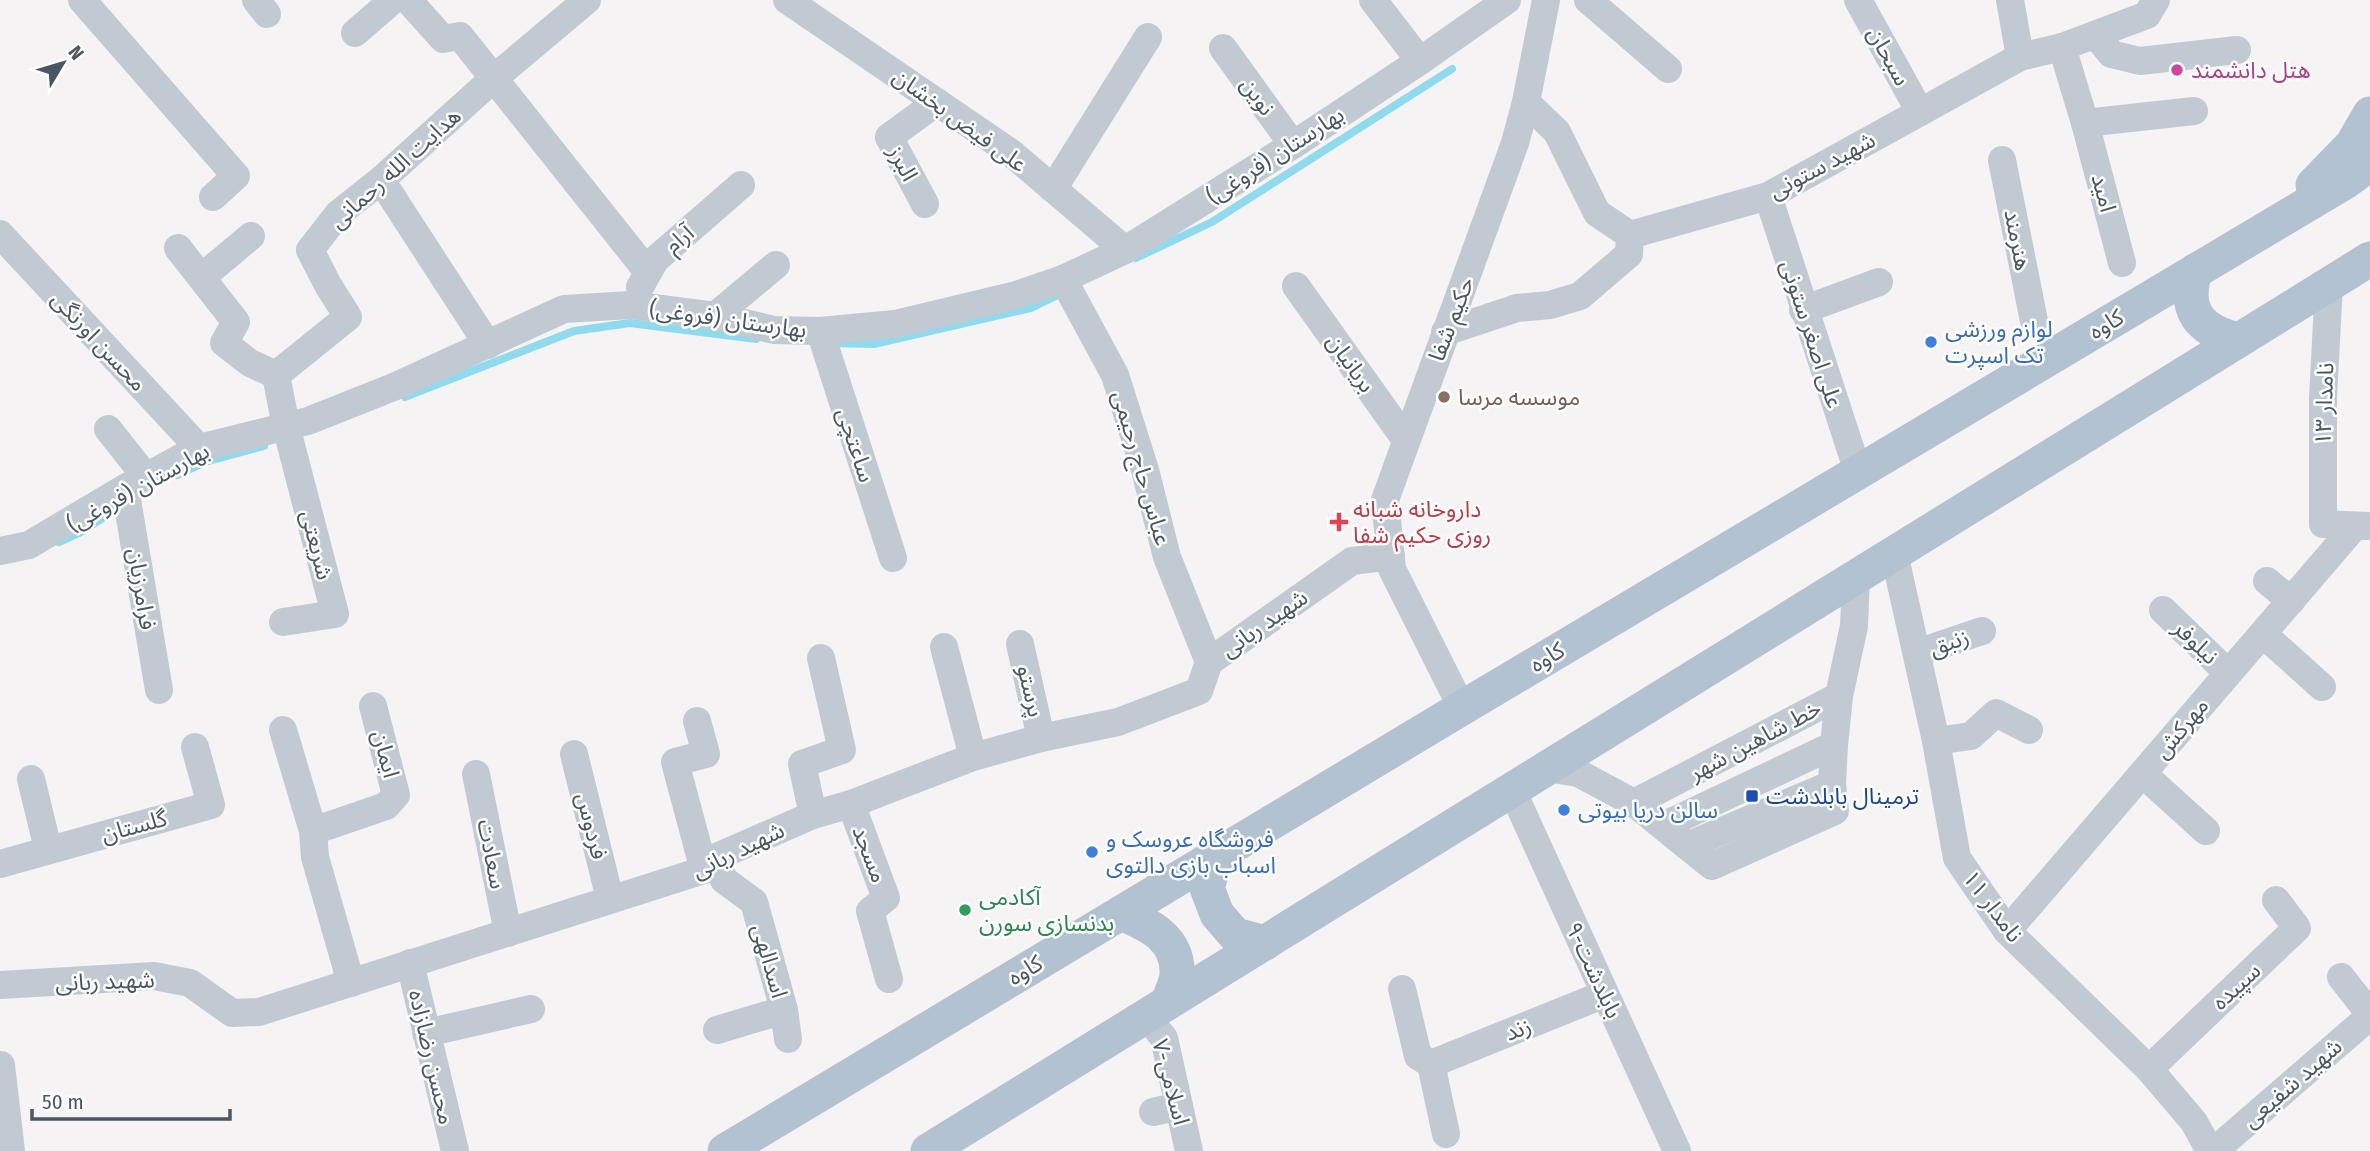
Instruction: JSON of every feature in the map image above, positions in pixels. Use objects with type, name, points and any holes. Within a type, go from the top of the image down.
[{"type":"main road","points":[[2277,222],[2351,145],[2370,114]]},
{"type":"main road","name":"کاوه","points":[[725,1151],[2194,271],[2277,222],[2362,178]]},
{"type":"main road","points":[[929,1151],[2370,259]]},
{"type":"main road","points":[[2194,271],[2190,302],[2197,317],[2209,330],[2238,340]]},
{"type":"main road","points":[[1217,855],[1208,888],[1217,914],[1235,935],[1265,943]]},
{"type":"main road","points":[[1121,913],[1152,926],[1164,937],[1176,960],[1177,977],[1157,1009]]},
{"type":"street","points":[[82,0],[236,176],[213,197]]},
{"type":"street","points":[[355,33],[393,0]]},
{"type":"street","points":[[408,0],[443,38],[460,36],[649,271]]},
{"type":"street","name":"علی فیض بخشان","points":[[787,0],[1010,152],[1125,250]]},
{"type":"street","points":[[1373,0],[1420,61]]},
{"type":"street","name":"بهارستان (فروغی)","points":[[0,551],[29,545],[132,492],[199,448],[289,435],[308,421],[396,386],[564,309],[631,305],[715,316],[823,343],[1016,295],[1067,286],[1293,145],[1507,0]]},
{"type":"street","name":"حکیم شفا","points":[[1462,708],[1392,569],[1385,500],[1515,143],[1546,0]]},
{"type":"street","points":[[1588,0],[1668,69]]},
{"type":"street","name":"سبحان","points":[[1858,0],[1920,112]]},
{"type":"street","points":[[2010,0],[2020,57]]},
{"type":"street","name":"شهید ستونی","points":[[1630,235],[1768,196],[2020,57],[2062,47],[2147,15],[2156,0]]},
{"type":"street","name":"هدایت الله رحمانی","points":[[276,376],[348,317],[310,250],[338,214],[381,180],[572,5]]},
{"type":"street","points":[[2096,35],[2111,54],[2140,61],[2237,50]]},
{"type":"street","points":[[1053,189],[1148,37]]},
{"type":"street","name":"امید","points":[[2062,47],[2122,263]]},
{"type":"street","name":"نوین","points":[[1223,48],[1293,145]]},
{"type":"street","name":"البرز","points":[[925,205],[889,137],[937,102]]},
{"type":"street","points":[[1445,332],[1517,308],[1550,305],[1580,296],[1629,254],[1630,235],[1597,213],[1557,132],[1526,102]]},
{"type":"street","points":[[2085,123],[2194,111]]},
{"type":"street","name":"هنرمند","points":[[2002,160],[2034,321]]},
{"type":"street","points":[[381,180],[488,345]]},
{"type":"street","name":"آرام","points":[[631,305],[655,260],[741,185]]},
{"type":"street","name":"علی اصغر ستونی","points":[[1768,196],[1858,472]]},
{"type":"street","name":"محسن اورنگی","points":[[0,234],[199,448]]},
{"type":"street","points":[[202,277],[250,236]]},
{"type":"street","points":[[178,248],[236,322],[224,343],[250,363],[276,376],[289,435]]},
{"type":"street","points":[[715,316],[776,265]]},
{"type":"street","points":[[1803,310],[1879,282]]},
{"type":"street","name":"۱۳ نامدار","points":[[2329,284],[2323,398],[2323,524],[2362,526]]},
{"type":"street","name":"عباس حاج رحیمی","points":[[1067,286],[1115,375],[1145,470],[1167,557],[1209,662]]},
{"type":"street","name":"بریانیان","points":[[1296,286],[1406,440]]},
{"type":"street","name":"ساعتچی","points":[[823,343],[893,558]]},
{"type":"street","points":[[108,429],[132,492]]},
{"type":"street","name":"شریعتی","points":[[283,622],[335,614],[289,435]]},
{"type":"street","name":"فرامرزیان","points":[[132,492],[159,690]]},
{"type":"street","name":"مهرکش","points":[[2007,931],[2291,601],[2362,526]]},
{"type":"street","name":"۱۱ نامدار","points":[[1894,553],[1936,741],[1957,858],[2007,931],[2149,1069],[2194,1122],[2212,1151]]},
{"type":"street","name":"شهید ربانی","points":[[0,985],[155,976],[190,983],[232,1013],[259,1012],[508,933],[709,864],[813,815],[851,804],[973,757],[1041,738],[1118,722],[1199,691],[1209,662],[1352,561],[1391,556]]},
{"type":"street","points":[[1547,768],[1578,774],[1634,803],[1712,866],[1835,811],[1832,784],[1833,745],[1839,696],[1854,626],[1856,577]]},
{"type":"street","points":[[2267,581],[2291,601]]},
{"type":"street","name":"نیلوفر","points":[[2163,610],[2228,673]]},
{"type":"street","name":"زنبق","points":[[1917,653],[1982,631]]},
{"type":"street","points":[[2263,634],[2322,687]]},
{"type":"street","name":"پرستو","points":[[1020,643],[1041,738]]},
{"type":"street","points":[[944,647],[973,757]]},
{"type":"street","points":[[813,815],[802,764],[842,750],[821,658]]},
{"type":"street","name":"خط شاهین شهر","points":[[1634,803],[1839,696]]},
{"type":"street","name":"ایمان","points":[[313,831],[386,806],[396,795],[373,706]]},
{"type":"street","points":[[1936,741],[1971,736],[1996,713],[2029,730]]},
{"type":"street","name":"اسدالهی","points":[[697,721],[706,754],[675,762],[709,864],[723,880],[754,902],[784,1010],[788,1039]]},
{"type":"street","points":[[283,730],[313,831],[315,857],[352,983]]},
{"type":"street","points":[[1663,827],[1833,745]]},
{"type":"street","name":"گلستان","points":[[0,864],[211,806],[195,747]]},
{"type":"street","name":"فردوس","points":[[574,754],[610,899]]},
{"type":"street","name":"سعادت","points":[[476,774],[508,933]]},
{"type":"street","points":[[2143,774],[2206,831]]},
{"type":"street","points":[[31,779],[48,849]]},
{"type":"street","name":"۹-بابلدشت","points":[[1512,790],[1677,1151]]},
{"type":"street","name":"مسجد","points":[[851,804],[886,898],[870,911],[889,979]]},
{"type":"street","name":"سپیده","points":[[2149,1069],[2297,928],[2276,900]]},
{"type":"street","name":"محسن رضازاده","points":[[410,963],[455,1151]]},
{"type":"street","points":[[2341,977],[2370,1015]]},
{"type":"street","points":[[1402,989],[1418,1056],[1431,1064],[1446,1133]]},
{"type":"street","name":"زند","points":[[1431,1064],[1605,994]]},
{"type":"street","points":[[426,1033],[531,1009]]},
{"type":"street","name":"۷-اسلامی","points":[[1157,1009],[1164,1038],[1166,1109],[1189,1151]]},
{"type":"street","points":[[717,1030],[784,1010]]},
{"type":"street","name":"شهید شفیعی","points":[[2212,1151],[2370,1015]]},
{"type":"street","points":[[1,1065],[10,1151]]},
{"type":"waterway","points":[[1136,258],[1212,222],[1452,69]]},
{"type":"waterway","points":[[829,343],[874,344],[1031,308],[1060,294]]},
{"type":"waterway","points":[[405,397],[574,331],[630,323],[756,339]]},
{"type":"waterway","points":[[177,475],[205,462],[264,446]]},
{"type":"waterway","points":[[59,542],[81,532],[120,507]]},
{"type":"place","name":"هتل دانشمند","points":[[2177,70]]},
{"type":"place","name":"لوازم ورزشی تک اسپرت","points":[[1931,342]]},
{"type":"place","name":"موسسه مرسا","points":[[1444,397]]},
{"type":"place","name":"داروخانه شبانه‌ روزی حکیم شفا","points":[[1339,522]]},
{"type":"place","name":"ترمینال بابلدشت","points":[[1752,796]]},
{"type":"place","name":"سالن دریا بیوتی","points":[[1564,810]]},
{"type":"place","name":"فروشگاه عروسک و اسباب بازی دالتوی","points":[[1092,852]]},
{"type":"place","name":"آکادمی بدنسازی سورن","points":[[965,910]]}]
